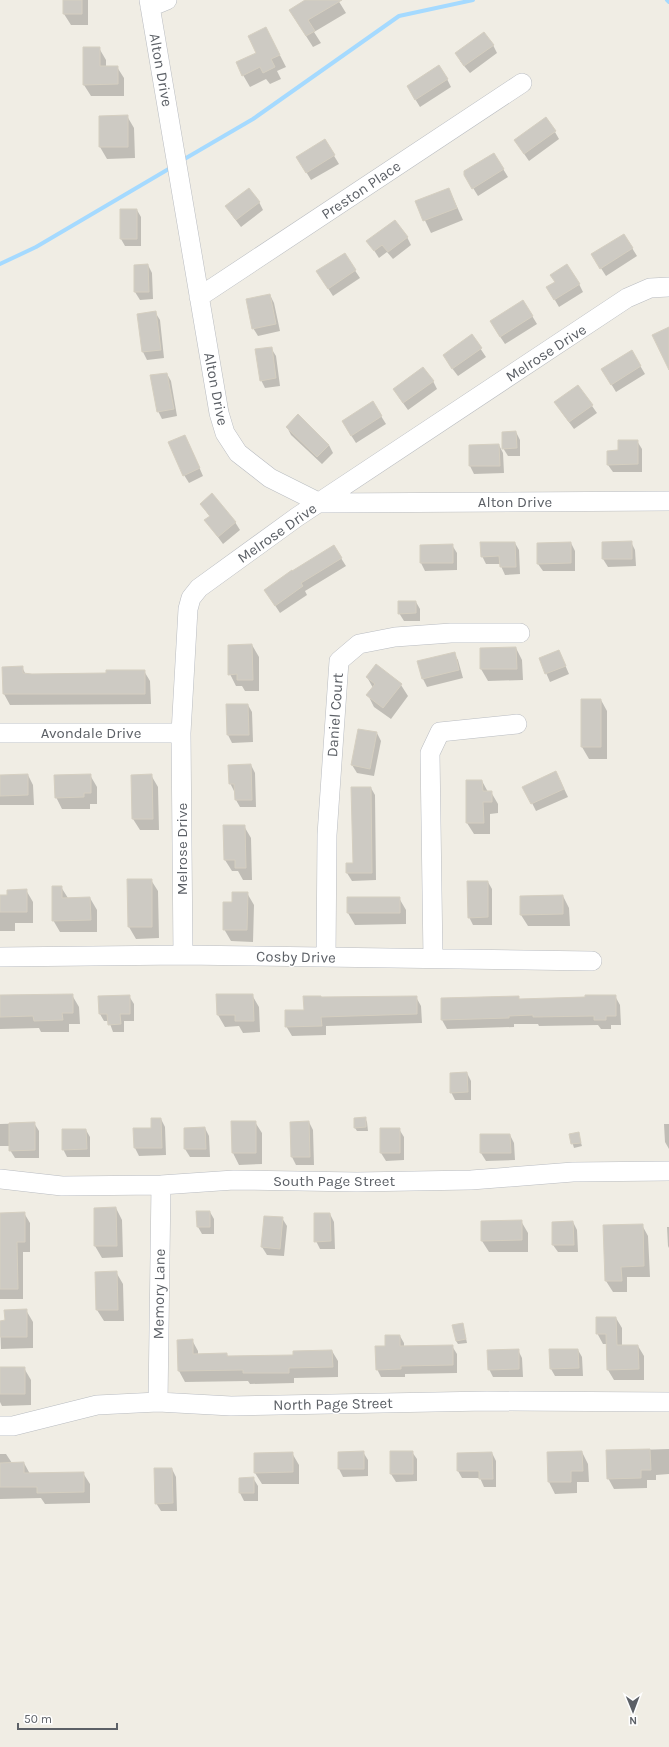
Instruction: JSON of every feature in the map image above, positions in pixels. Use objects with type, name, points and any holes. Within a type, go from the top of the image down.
[{"type":"street","name":"Alton Drive","points":[[156,2],[199,297],[219,413],[225,433],[238,453],[270,478],[320,503],[669,501]]},
{"type":"street","name":"Preston Place","points":[[199,297],[522,83]]},
{"type":"street","name":"Melrose Drive","points":[[183,955],[181,733],[188,608],[191,598],[199,588],[320,503],[628,298],[650,288],[669,287]]},
{"type":"street","name":"Daniel Court","points":[[326,957],[327,834],[339,661],[359,644],[395,637],[444,633],[520,633]]},
{"type":"street","points":[[433,958],[430,753],[440,732],[517,724]]},
{"type":"street","name":"Avondale Drive","points":[[0,733],[181,733]]},
{"type":"street","name":"Cosby Drive","points":[[0,957],[183,955],[592,961]]},
{"type":"street","name":"South Page Street","points":[[0,1180],[62,1186],[161,1185],[234,1180],[357,1182],[471,1180],[573,1172],[669,1171]]},
{"type":"street","name":"Memory Lane","points":[[158,1402],[161,1185]]},
{"type":"street","name":"North Page Street","points":[[0,1426],[13,1426],[97,1405],[158,1402],[231,1406],[487,1401],[669,1402]]},
{"type":"building","points":[[63,0],[82,0],[82,14],[63,14]]},
{"type":"building","points":[[305,0],[342,0],[308,20],[315,31],[306,36],[289,10]]},
{"type":"building","points":[[266,27],[280,55],[271,59],[275,67],[263,73],[260,67],[242,76],[236,62],[256,53],[248,36]]},
{"type":"building","points":[[484,32],[494,45],[464,66],[455,53]]},
{"type":"building","points":[[83,47],[100,47],[100,66],[118,66],[118,84],[83,85]]},
{"type":"building","points":[[439,65],[448,79],[415,100],[407,86]]},
{"type":"building","points":[[128,115],[128,147],[99,147],[99,116]]},
{"type":"building","points":[[546,117],[556,131],[524,154],[514,140]]},
{"type":"building","points":[[325,139],[335,155],[306,173],[296,157]]},
{"type":"building","points":[[494,153],[504,169],[472,189],[464,175],[464,171]]},
{"type":"building","points":[[249,188],[260,202],[236,220],[225,206]]},
{"type":"building","points":[[449,188],[457,208],[423,221],[415,201]]},
{"type":"building","points":[[120,209],[137,209],[137,239],[120,239]]},
{"type":"building","points":[[395,220],[408,237],[388,252],[382,245],[374,251],[366,241]]},
{"type":"building","points":[[624,234],[633,248],[600,269],[591,254]]},
{"type":"building","points":[[345,253],[356,270],[328,289],[316,271]]},
{"type":"building","points":[[148,264],[149,292],[134,292],[134,265]]},
{"type":"building","points":[[567,264],[580,284],[554,300],[546,287],[555,282],[550,275]]},
{"type":"building","points":[[270,294],[276,324],[252,329],[246,299]]},
{"type":"building","points":[[523,300],[533,316],[500,337],[490,321]]},
{"type":"building","points":[[156,311],[161,350],[142,352],[137,314]]},
{"type":"building","points":[[669,327],[669,370],[652,335]]},
{"type":"building","points":[[472,334],[482,348],[452,369],[443,355]]},
{"type":"building","points":[[272,347],[276,378],[260,381],[255,349]]},
{"type":"building","points":[[632,350],[641,366],[611,385],[601,369]]},
{"type":"building","points":[[423,367],[434,381],[403,403],[393,389]]},
{"type":"building","points":[[167,373],[174,409],[157,412],[150,375]]},
{"type":"building","points":[[578,385],[593,405],[569,422],[554,402]]},
{"type":"building","points":[[373,401],[382,416],[351,436],[342,421]]},
{"type":"building","points":[[298,414],[329,445],[317,457],[286,427]]},
{"type":"building","points":[[516,431],[517,448],[502,449],[502,432]]},
{"type":"building","points":[[185,435],[200,468],[183,476],[168,442]]},
{"type":"building","points":[[618,440],[638,440],[638,464],[607,465],[607,451],[618,450]]},
{"type":"building","points":[[499,444],[500,466],[469,466],[469,445]]},
{"type":"building","points":[[212,493],[236,522],[218,537],[204,520],[210,516],[200,504]]},
{"type":"building","points":[[632,541],[632,559],[602,559],[602,542]]},
{"type":"building","points":[[480,542],[515,542],[516,567],[500,567],[499,556],[481,557]]},
{"type":"building","points":[[571,542],[571,563],[537,564],[537,543]]},
{"type":"building","points":[[453,544],[453,563],[420,563],[420,545]]},
{"type":"building","points":[[334,545],[342,558],[301,583],[303,586],[275,606],[264,590],[292,570]]},
{"type":"building","points":[[398,601],[416,601],[416,613],[398,614]]},
{"type":"building","points":[[252,644],[253,680],[237,680],[237,674],[228,675],[228,645]]},
{"type":"building","points":[[516,647],[517,669],[480,669],[480,648]]},
{"type":"building","points":[[559,650],[566,666],[545,674],[539,658]]},
{"type":"building","points":[[455,652],[459,670],[422,679],[417,661]]},
{"type":"building","points":[[376,664],[402,684],[383,708],[366,695],[375,684],[366,677]]},
{"type":"building","points":[[23,666],[23,673],[32,674],[106,673],[106,670],[145,670],[145,694],[3,694],[2,667]]},
{"type":"building","points":[[581,699],[601,699],[601,747],[581,747]]},
{"type":"building","points":[[226,704],[248,704],[249,735],[227,735]]},
{"type":"building","points":[[358,729],[377,732],[370,769],[351,765]]},
{"type":"building","points":[[251,764],[252,800],[235,800],[234,784],[229,784],[228,765]]},
{"type":"building","points":[[556,771],[564,789],[531,804],[522,787]]},
{"type":"building","points":[[28,774],[28,795],[0,796],[0,775]]},
{"type":"building","points":[[91,774],[91,793],[84,793],[84,797],[55,798],[54,775]]},
{"type":"building","points":[[152,774],[153,819],[132,819],[131,775]]},
{"type":"building","points":[[466,780],[482,780],[483,791],[492,791],[492,802],[483,802],[484,823],[466,823]]},
{"type":"building","points":[[351,787],[371,787],[372,873],[346,873],[346,863],[353,863]]},
{"type":"building","points":[[223,825],[245,825],[246,868],[235,868],[235,860],[224,860]]},
{"type":"building","points":[[127,879],[152,879],[152,927],[128,927]]},
{"type":"building","points":[[467,881],[488,881],[488,917],[468,918]]},
{"type":"building","points":[[52,886],[62,886],[62,898],[90,897],[91,920],[52,921]]},
{"type":"building","points":[[27,889],[27,912],[0,912],[0,895],[7,895],[7,890]]},
{"type":"building","points":[[232,892],[248,892],[247,930],[223,930],[223,902],[232,902]]},
{"type":"building","points":[[563,895],[563,914],[520,915],[520,896]]},
{"type":"building","points":[[347,897],[400,897],[400,913],[347,913]]},
{"type":"building","points":[[73,994],[73,1013],[62,1013],[63,1020],[34,1021],[33,1016],[0,1017],[0,995]]},
{"type":"building","points":[[216,994],[253,994],[254,1021],[235,1021],[235,1015],[217,1015]]},
{"type":"building","points":[[130,995],[130,1014],[120,1014],[121,1024],[108,1025],[107,1014],[99,1014],[98,996]]},
{"type":"building","points":[[585,995],[616,995],[616,1016],[606,1016],[606,1020],[594,1020],[594,1016],[533,1017],[533,1015],[509,1016],[509,1018],[441,1020],[441,998],[519,996],[519,999],[585,997]]},
{"type":"building","points":[[303,996],[417,996],[417,1014],[321,1017],[322,1026],[285,1027],[285,1010],[304,1010]]},
{"type":"building","points":[[467,1072],[468,1092],[450,1093],[450,1073]]},
{"type":"building","points":[[366,1117],[366,1127],[354,1128],[354,1118]]},
{"type":"building","points":[[151,1118],[161,1118],[162,1148],[134,1148],[133,1128],[151,1128]]},
{"type":"building","points":[[231,1121],[256,1121],[256,1153],[232,1153]]},
{"type":"building","points":[[309,1121],[310,1157],[291,1157],[290,1122]]},
{"type":"building","points":[[35,1122],[35,1150],[9,1151],[9,1123]]},
{"type":"building","points":[[205,1127],[206,1149],[184,1149],[184,1128]]},
{"type":"building","points":[[380,1128],[400,1128],[400,1153],[380,1153]]},
{"type":"building","points":[[62,1129],[86,1129],[87,1149],[62,1150]]},
{"type":"building","points":[[579,1132],[581,1143],[571,1144],[569,1134]]},
{"type":"building","points":[[480,1134],[510,1134],[511,1153],[480,1153]]},
{"type":"building","points":[[116,1207],[117,1246],[94,1246],[94,1208]]},
{"type":"building","points":[[196,1211],[210,1211],[210,1227],[197,1227]]},
{"type":"building","points":[[25,1212],[25,1242],[17,1242],[18,1289],[0,1289],[0,1213]]},
{"type":"building","points":[[314,1213],[330,1213],[331,1241],[314,1242]]},
{"type":"building","points":[[264,1216],[283,1217],[280,1249],[261,1247]]},
{"type":"building","points":[[522,1220],[522,1240],[481,1241],[481,1221]]},
{"type":"building","points":[[573,1221],[574,1245],[552,1245],[552,1222]]},
{"type":"building","points":[[643,1224],[644,1266],[621,1267],[622,1281],[605,1281],[603,1225]]},
{"type":"building","points":[[117,1271],[118,1310],[96,1310],[95,1272]]},
{"type":"building","points":[[27,1309],[27,1337],[0,1337],[0,1321],[5,1320],[4,1310]]},
{"type":"building","points":[[596,1317],[616,1317],[617,1345],[638,1345],[639,1369],[607,1370],[606,1334],[596,1334]]},
{"type":"building","points":[[463,1323],[466,1339],[456,1341],[452,1325]]},
{"type":"building","points":[[385,1335],[400,1335],[400,1346],[453,1345],[453,1365],[401,1366],[401,1369],[376,1370],[375,1346],[385,1346]]},
{"type":"building","points":[[193,1339],[193,1354],[227,1353],[227,1356],[293,1355],[293,1351],[332,1350],[333,1367],[289,1368],[289,1373],[243,1373],[243,1370],[178,1371],[177,1340]]},
{"type":"building","points":[[519,1349],[519,1369],[488,1370],[487,1350]]},
{"type":"building","points":[[549,1349],[578,1349],[579,1368],[550,1369]]},
{"type":"building","points":[[0,1367],[25,1367],[25,1394],[0,1394]]},
{"type":"building","points":[[650,1449],[651,1470],[641,1470],[641,1478],[607,1479],[606,1450]]},
{"type":"building","points":[[364,1451],[364,1469],[338,1469],[338,1452]]},
{"type":"building","points":[[390,1451],[413,1451],[413,1474],[390,1474]]},
{"type":"building","points":[[582,1451],[583,1471],[571,1471],[571,1482],[548,1482],[547,1452]]},
{"type":"building","points":[[293,1452],[293,1472],[254,1473],[254,1453]]},
{"type":"building","points":[[492,1452],[493,1479],[479,1479],[479,1471],[457,1471],[457,1453]]},
{"type":"building","points":[[24,1462],[24,1473],[84,1472],[84,1492],[37,1493],[37,1487],[0,1487],[0,1463]]},
{"type":"building","points":[[154,1468],[172,1468],[173,1503],[155,1504]]},
{"type":"building","points":[[254,1477],[254,1493],[239,1493],[239,1478]]},
{"type":"waterway","points":[[181,161],[253,119],[399,16],[473,0]]},
{"type":"waterway","points":[[0,264],[36,247],[172,167]]}]
